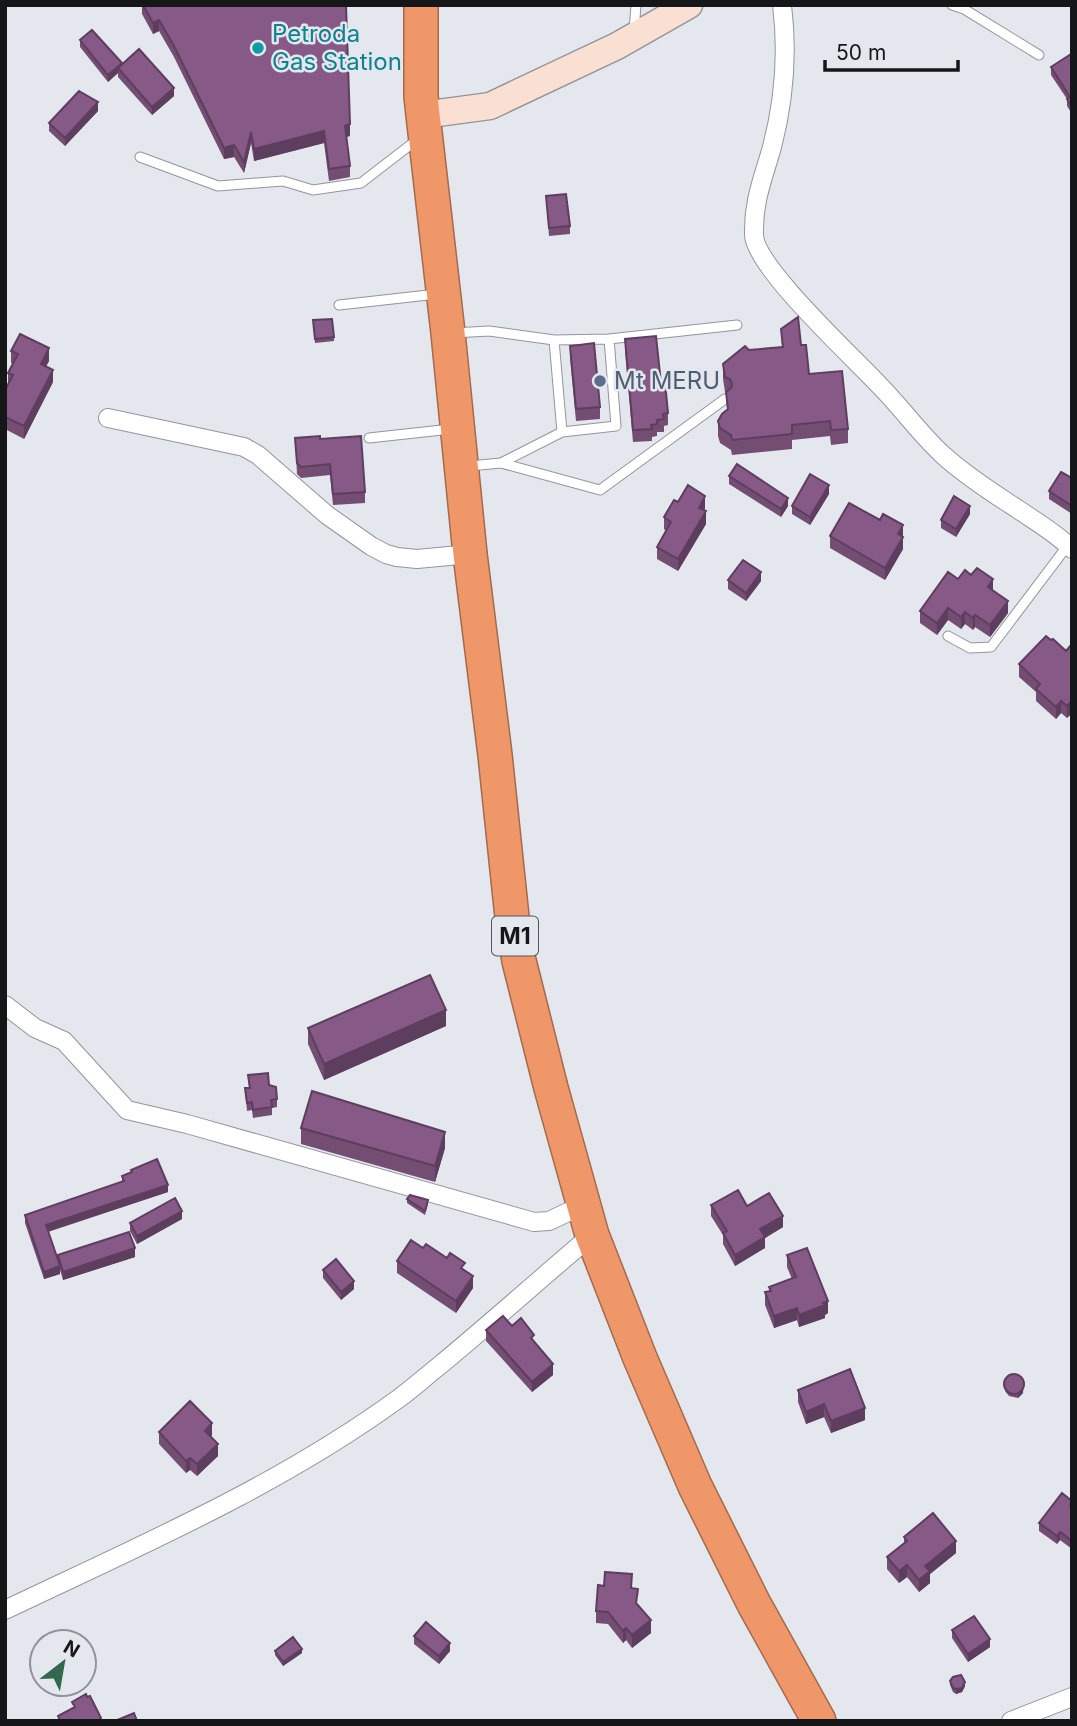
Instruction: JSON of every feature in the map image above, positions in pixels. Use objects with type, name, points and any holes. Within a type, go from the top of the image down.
[{"type":"highway","name":"M1","points":[[404,5],[423,115],[460,467],[517,950],[551,1088],[588,1220],[640,1359],[695,1486],[754,1604],[818,1721]]},
{"type":"highway","name":"M1","points":[[421,5],[423,115]]},
{"type":"street","points":[[423,115],[490,106],[634,37],[689,5]]},
{"type":"street","points":[[782,5],[785,26],[783,96],[755,208],[754,239],[765,261],[801,305],[943,455],[1070,547]]},
{"type":"street","points":[[108,418],[244,447],[258,455],[327,515],[386,554],[417,559],[470,554]]},
{"type":"street","points":[[5,1005],[35,1028],[64,1041],[127,1110],[187,1124],[534,1222],[588,1220]]},
{"type":"street","points":[[5,1610],[252,1490],[320,1451],[399,1399],[467,1344],[539,1279],[588,1220]]},
{"type":"street","points":[[1011,1721],[1072,1697]]},
{"type":"lane","points":[[634,37],[636,5]]},
{"type":"lane","points":[[952,5],[964,9],[1039,55]]},
{"type":"lane","points":[[140,157],[218,186],[283,181],[313,190],[360,183],[423,115]]},
{"type":"lane","points":[[339,305],[442,294]]},
{"type":"lane","points":[[448,333],[489,331],[554,340],[609,338],[737,325]]},
{"type":"lane","points":[[500,463],[562,432],[616,426],[609,338]]},
{"type":"lane","points":[[554,340],[562,432]]},
{"type":"lane","points":[[460,467],[500,463],[600,490],[725,399]]},
{"type":"lane","points":[[369,438],[457,428]]},
{"type":"lane","points":[[948,636],[970,648],[991,646],[1070,547]]},
{"type":"building","name":"Petroda Gas Station","points":[[143,5],[346,5],[350,124],[345,126],[350,166],[329,169],[324,131],[254,149],[251,132],[244,162],[234,145],[224,148],[174,46],[159,20],[153,23]]},
{"type":"building","points":[[92,30],[122,63],[108,75],[80,40]]},
{"type":"building","points":[[139,49],[174,88],[152,107],[118,68]]},
{"type":"building","points":[[1071,54],[1072,107],[1067,99],[1070,97],[1051,67]]},
{"type":"building","points":[[79,91],[98,102],[65,138],[49,123]]},
{"type":"building","points":[[566,194],[570,226],[549,228],[546,196]]},
{"type":"building","points":[[798,317],[801,345],[806,345],[809,374],[842,371],[848,429],[831,430],[830,421],[792,425],[792,434],[732,440],[731,435],[720,428],[718,421],[728,409],[726,392],[732,384],[730,379],[725,377],[723,364],[745,346],[749,350],[783,347],[781,329]]},
{"type":"building","points":[[332,319],[334,337],[315,339],[313,320]]},
{"type":"building","points":[[20,334],[49,348],[41,364],[53,370],[24,426],[5,417],[5,390],[13,375],[8,373],[18,354],[11,351]]},
{"type":"building","points":[[656,336],[661,383],[665,382],[668,413],[663,414],[664,419],[657,420],[657,424],[651,425],[652,429],[633,430],[625,339]]},
{"type":"building","points":[[594,343],[600,407],[576,409],[570,346]]},
{"type":"building","points":[[320,436],[320,439],[361,436],[365,492],[333,494],[330,464],[301,467],[297,463],[295,438]]},
{"type":"building","points":[[737,464],[788,498],[781,509],[729,476]]},
{"type":"building","points":[[1061,472],[1072,478],[1072,506],[1049,491]]},
{"type":"building","points":[[810,474],[829,485],[810,517],[792,506]]},
{"type":"building","points":[[688,485],[705,496],[699,508],[706,511],[678,559],[657,547],[671,522],[664,517],[674,500],[678,502]]},
{"type":"building","points":[[954,496],[970,506],[956,529],[941,520]]},
{"type":"building","points":[[849,503],[880,520],[883,514],[903,525],[898,534],[903,537],[885,568],[830,536]]},
{"type":"building","points":[[743,560],[761,572],[746,593],[728,580]]},
{"type":"building","points":[[977,568],[993,579],[988,587],[1008,601],[990,625],[975,615],[973,618],[965,612],[961,617],[948,608],[937,623],[920,611],[948,572],[958,579],[965,570],[971,575]]},
{"type":"building","points":[[1046,636],[1066,651],[1072,646],[1072,701],[1067,706],[1061,701],[1056,707],[1036,689],[1040,684],[1019,664]]},
{"type":"building","points":[[430,975],[446,1010],[324,1064],[308,1028]]},
{"type":"building","points":[[268,1073],[269,1085],[276,1087],[277,1099],[271,1100],[272,1107],[253,1110],[252,1102],[247,1103],[245,1088],[250,1088],[248,1075]]},
{"type":"building","points":[[312,1091],[445,1132],[435,1166],[301,1128]]},
{"type":"building","points":[[157,1159],[168,1185],[46,1225],[60,1266],[44,1272],[25,1215],[124,1181],[122,1176],[132,1172],[131,1170]]},
{"type":"building","points":[[738,1190],[747,1206],[769,1193],[783,1216],[760,1229],[765,1237],[735,1255],[723,1233],[727,1231],[711,1205]]},
{"type":"building","points":[[410,1195],[428,1200],[425,1211],[407,1199]]},
{"type":"building","points":[[175,1198],[182,1211],[137,1236],[130,1223]]},
{"type":"building","points":[[129,1232],[135,1248],[63,1272],[58,1255]]},
{"type":"building","points":[[411,1240],[423,1248],[426,1244],[447,1258],[450,1253],[465,1263],[461,1268],[473,1276],[456,1301],[397,1261]]},
{"type":"building","points":[[807,1248],[828,1301],[823,1303],[825,1305],[799,1315],[797,1308],[774,1316],[765,1292],[771,1291],[769,1287],[796,1277],[787,1255]]},
{"type":"building","points":[[336,1259],[354,1281],[341,1292],[323,1270]]},
{"type":"building","points":[[503,1316],[512,1326],[521,1318],[534,1335],[531,1338],[553,1364],[532,1382],[486,1330]]},
{"type":"building","points":[[850,1369],[865,1408],[831,1421],[824,1404],[806,1412],[798,1390]]},
{"type":"building","points":[[1014,1374],[1021,1377],[1024,1384],[1021,1391],[1014,1394],[1007,1391],[1004,1384],[1007,1377]]},
{"type":"building","points":[[190,1401],[212,1423],[205,1431],[218,1444],[197,1464],[190,1458],[186,1461],[159,1432]]},
{"type":"building","points":[[1062,1493],[1072,1501],[1072,1541],[1060,1532],[1057,1536],[1039,1523]]},
{"type":"building","points":[[933,1513],[956,1541],[925,1566],[930,1571],[919,1580],[907,1565],[899,1571],[887,1557],[907,1541],[904,1537]]},
{"type":"building","points":[[605,1572],[632,1574],[631,1588],[638,1589],[636,1603],[651,1620],[632,1635],[626,1628],[623,1631],[608,1612],[596,1611],[598,1585],[604,1586]]},
{"type":"building","points":[[974,1616],[990,1639],[968,1654],[952,1630]]},
{"type":"building","points":[[426,1622],[450,1643],[439,1656],[414,1636]]},
{"type":"building","points":[[293,1637],[302,1649],[283,1662],[275,1651]]},
{"type":"building","points":[[961,1675],[965,1682],[962,1688],[953,1688],[950,1681]]},
{"type":"building","points":[[79,1698],[91,1698],[101,1718],[97,1721],[60,1721],[58,1716],[75,1707],[72,1702]]},
{"type":"building","points":[[134,1713],[137,1721],[115,1721]]},
{"type":"place","name":"Petroda Gas Station","points":[[258,48]]},
{"type":"place","name":"Mt MERU","points":[[600,381]]}]
